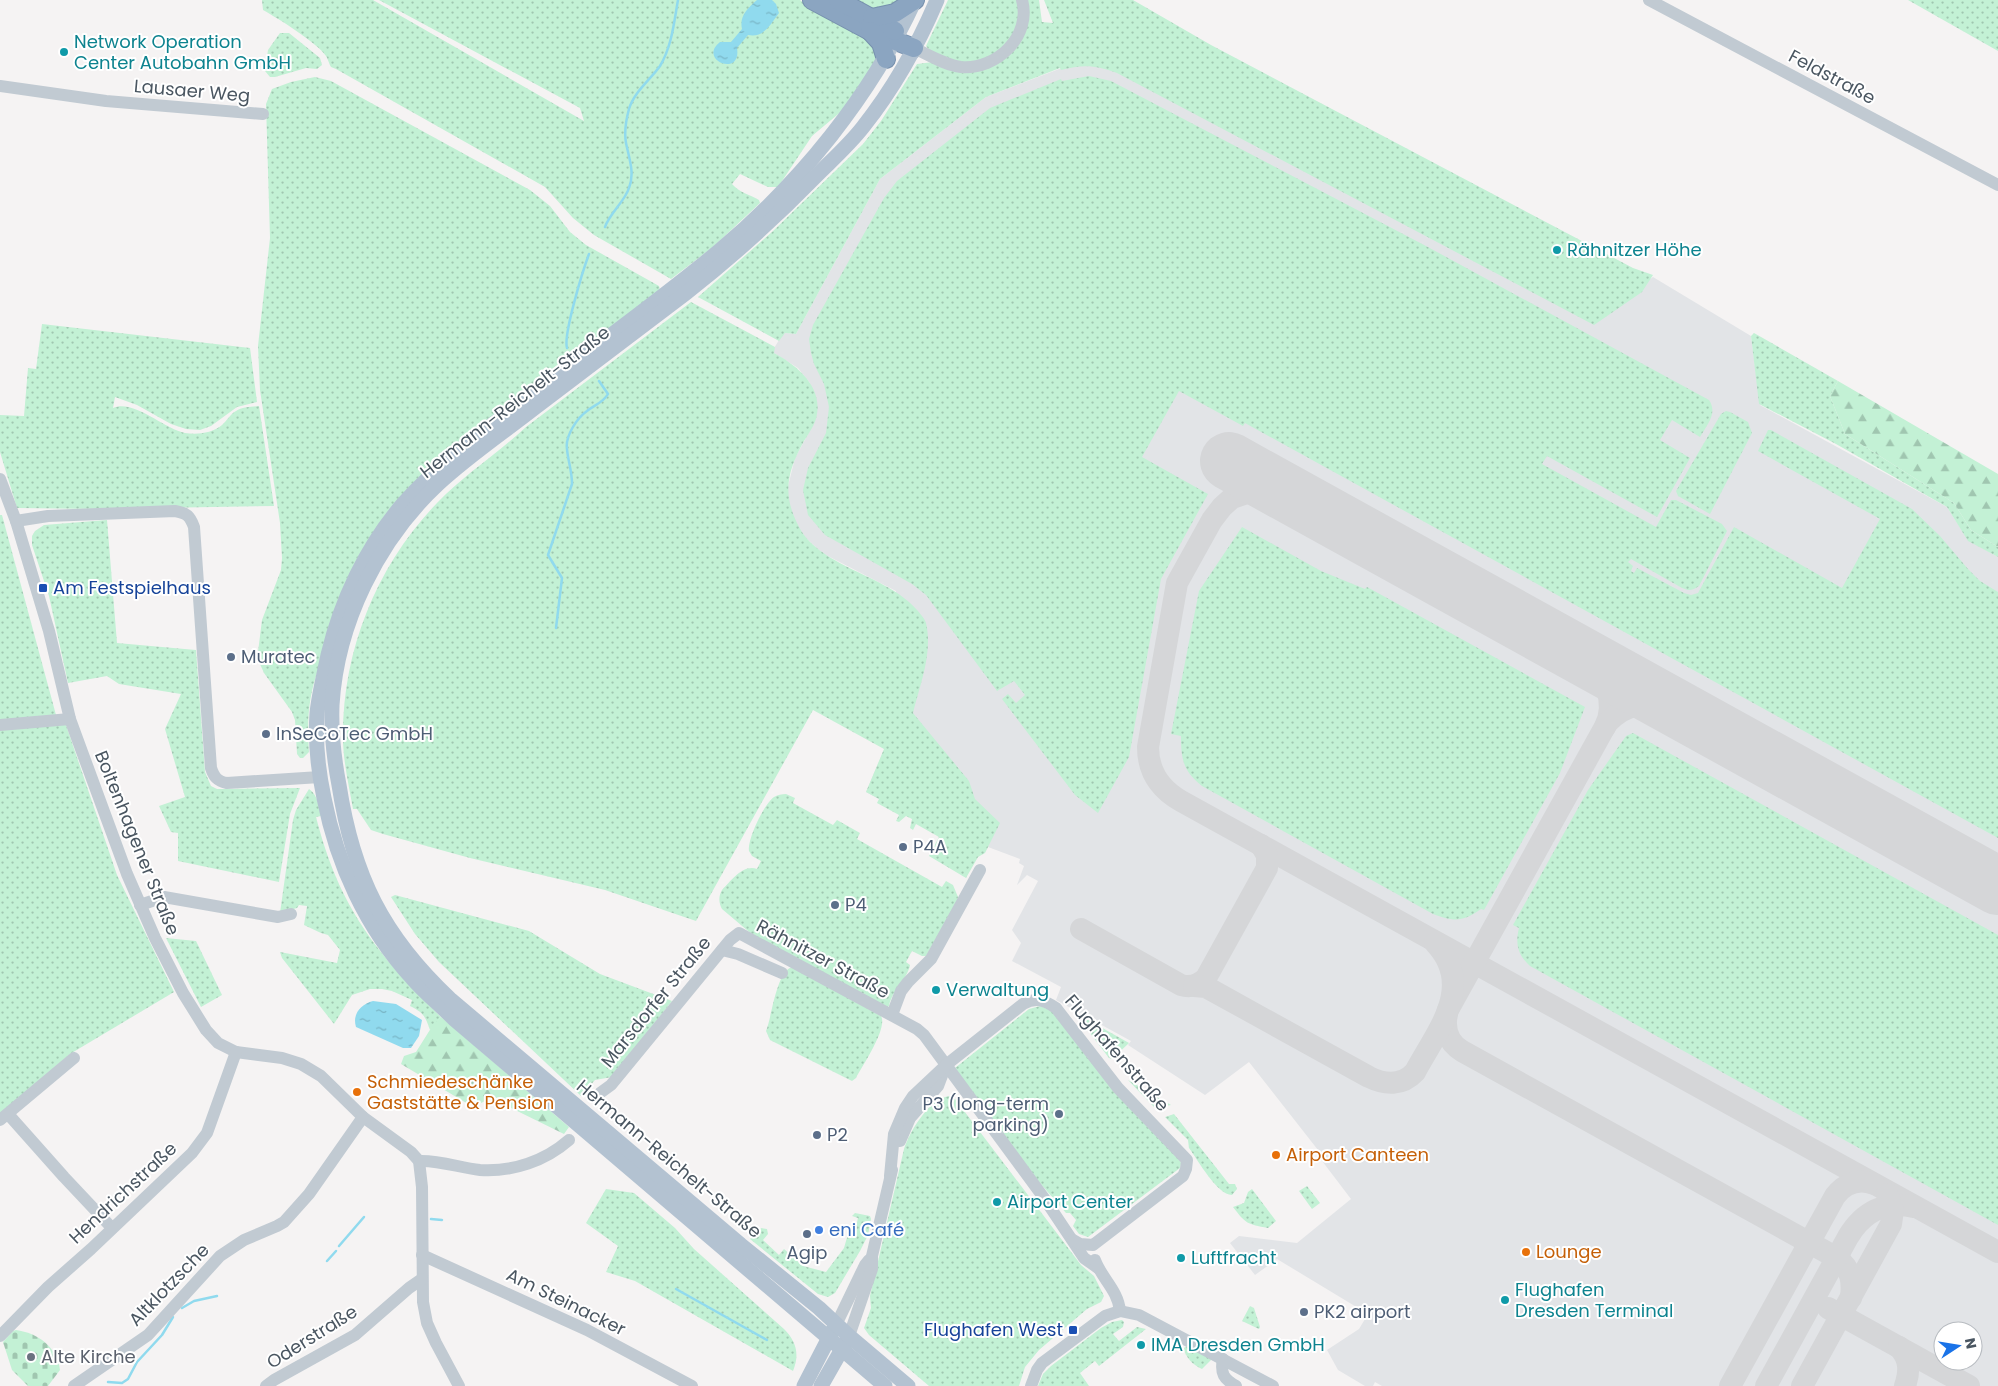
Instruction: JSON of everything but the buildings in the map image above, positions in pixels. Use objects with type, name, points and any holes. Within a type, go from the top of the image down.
[{"type":"highway","points":[[812,0],[871,24],[914,48]]},
{"type":"highway","points":[[838,0],[871,24],[881,43],[886,59]]},
{"type":"highway","points":[[871,24],[915,0]]},
{"type":"main road","name":"Hermann-Reichelt-Straße","points":[[908,1386],[846,1343],[828,1338],[640,1175],[454,1019],[411,978],[376,931],[352,888],[331,831],[320,777],[316,741],[321,686],[333,634],[351,585],[376,540],[402,505],[443,463],[721,249],[776,198],[821,147],[886,59],[898,38],[915,0]]},
{"type":"main road","name":"Hermann-Reichelt-Straße","points":[[885,1386],[846,1343],[836,1324],[819,1308],[734,1239],[450,999],[414,962],[381,916],[361,876],[348,833],[337,776],[332,706],[339,660],[345,636],[362,590],[375,565],[411,514],[437,485],[457,468],[701,281],[778,214],[862,128],[891,87],[914,48],[937,0]]},
{"type":"main road","points":[[320,777],[337,776]]},
{"type":"main road","name":"Flughafenstraße","points":[[804,1386],[836,1324]]},
{"type":"main road","name":"Flughafenstraße","points":[[820,1386],[846,1343]]},
{"type":"street","points":[[914,48],[950,65],[962,67],[983,65],[1010,48],[1020,33],[1024,18],[1022,0]]},
{"type":"street","name":"Feldstraße","points":[[1649,0],[1998,185]]},
{"type":"street","name":"Lausaer Weg","points":[[0,86],[106,101],[263,114]]},
{"type":"street","name":"Boltenhagener Straße","points":[[0,479],[16,522],[49,631],[70,719],[92,781],[140,905],[183,993],[206,1030],[218,1043],[236,1052],[282,1058],[301,1064],[321,1076],[363,1118],[411,1152],[419,1161]]},
{"type":"street","points":[[16,522],[48,516],[175,511],[184,512],[190,516],[194,527],[213,776],[220,782],[320,777]]},
{"type":"street","points":[[0,725],[70,719]]},
{"type":"street","name":"Rähnitzer Straße","points":[[892,1015],[904,987],[931,959],[980,870]]},
{"type":"street","points":[[140,905],[164,897],[278,917],[291,914]]},
{"type":"street","name":"Rähnitzer Straße","points":[[739,933],[917,1029],[969,1098]]},
{"type":"street","name":"Marsdorfer Straße","points":[[600,1093],[611,1085],[730,940],[739,933]]},
{"type":"street","points":[[722,950],[738,954],[782,973]]},
{"type":"street","name":"Flughafenstraße","points":[[890,1176],[894,1134],[905,1108],[923,1085],[1023,1004],[1035,999],[1042,1000],[1056,1008],[1118,1088],[1183,1154],[1186,1160],[1183,1176],[1093,1245]]},
{"type":"street","name":"Hendrichstraße","points":[[0,1336],[48,1286],[192,1153],[206,1132],[236,1052]]},
{"type":"street","points":[[74,1058],[4,1117],[112,1228]]},
{"type":"street","name":"Flughafenstraße","points":[[846,1343],[872,1269],[872,1256],[900,1140],[910,1118],[934,1091],[941,1080],[946,1065]]},
{"type":"street","points":[[934,1091],[950,1089],[969,1098],[1044,1198],[1084,1258],[1098,1268],[1114,1289],[1120,1311]]},
{"type":"street","name":"Altklotzsche","points":[[74,1386],[148,1335],[220,1256],[244,1240],[284,1222],[308,1194],[363,1118]]},
{"type":"street","points":[[459,1386],[436,1343],[428,1323],[423,1302],[422,1187],[419,1161],[481,1170],[526,1166],[556,1151],[569,1140]]},
{"type":"street","points":[[1073,1240],[1080,1244],[1093,1245],[1098,1268]]},
{"type":"street","name":"Am Steinacker","points":[[422,1255],[587,1330],[692,1386]]},
{"type":"street","name":"Flughafenstraße","points":[[836,1324],[865,1265],[872,1256]]},
{"type":"street","name":"Oderstraße","points":[[266,1386],[355,1335],[422,1278]]},
{"type":"street","points":[[1031,1386],[1037,1370],[1050,1356],[1105,1316],[1120,1311],[1138,1314],[1273,1386]]},
{"type":"street","points":[[1224,1359],[1222,1375],[1236,1386]]},
{"type":"shaded area","points":[[1072,64],[1108,65],[1599,316],[1653,277],[1751,336],[1760,405],[1947,507],[1968,540],[1998,557],[1998,1386],[1382,1386],[1375,1382],[1373,1386],[1365,1386],[1338,1370],[1327,1350],[1359,1329],[1368,1314],[1277,1259],[1255,1275],[1230,1243],[1239,1236],[1297,1243],[1351,1199],[1316,1153],[1318,1150],[1249,1062],[1205,1095],[1128,1045],[1131,1041],[1056,1000],[1061,987],[1012,961],[1021,943],[1012,930],[1038,881],[1027,875],[1017,885],[1024,866],[1019,863],[1020,859],[988,847],[976,851],[866,792],[898,718],[896,591],[822,553],[805,537],[798,527],[790,510],[787,490],[795,458],[813,425],[810,383],[798,368],[774,353],[773,350],[782,335],[785,333],[796,334],[880,179],[986,97]]},
{"type":"green space","points":[[262,0],[373,0],[584,121],[580,108],[379,0],[800,0],[807,6],[874,41],[877,60],[849,105],[812,136],[778,187],[768,187],[740,174],[732,184],[759,200],[760,203],[713,247],[671,279],[594,235],[573,218],[545,187],[331,67],[326,56],[314,44],[263,10]]},
{"type":"green space","points":[[848,0],[903,0],[876,13]]},
{"type":"green space","points":[[948,0],[1019,0],[1018,16],[1013,37],[1002,49],[986,60],[962,62],[938,56],[926,46]]},
{"type":"green space","points":[[1026,0],[1039,0],[1042,22],[1053,23],[1044,0],[1133,0],[1211,45],[1633,268],[1653,275],[1642,292],[1594,325],[1117,73],[1102,68],[1083,66],[1061,70],[1060,68],[986,97],[880,179],[796,334],[785,333],[779,341],[698,297],[772,232],[863,144],[881,121],[917,64],[1003,59]]},
{"type":"green space","points":[[1908,0],[1998,0],[1998,51]]},
{"type":"green space","points":[[280,33],[289,33],[320,58],[322,65],[317,69],[306,68],[270,77],[265,71],[268,50]]},
{"type":"green space","points":[[1089,76],[1111,81],[1426,246],[1709,400],[1712,414],[1700,437],[1672,420],[1660,440],[1690,458],[1657,517],[1547,456],[1542,464],[1656,527],[1671,500],[1676,500],[1722,524],[1727,531],[1699,586],[1694,589],[1682,588],[1631,559],[1628,562],[1633,566],[1631,571],[1634,573],[1637,568],[1684,593],[1691,595],[1698,593],[1734,527],[1842,588],[1880,519],[1758,451],[1768,430],[1912,509],[1940,536],[1980,581],[1998,592],[1998,838],[1245,423],[1243,426],[1179,391],[1142,457],[1208,494],[1161,579],[1129,757],[1098,813],[1075,795],[1002,699],[1008,694],[1016,703],[1025,695],[1014,681],[997,691],[926,595],[912,584],[825,535],[808,515],[803,490],[808,468],[826,433],[829,407],[824,384],[814,364],[809,339],[813,325],[884,198],[897,181],[990,108],[1061,79],[1062,81]]},
{"type":"green space","points":[[315,77],[331,81],[530,190],[550,206],[570,232],[586,245],[659,286],[660,290],[419,478],[319,667],[309,709],[309,752],[303,758],[300,758],[297,754],[295,720],[292,712],[264,673],[258,652],[262,620],[281,570],[282,558],[280,523],[260,390],[258,346],[270,238],[266,104],[272,89],[291,82]]},
{"type":"green space","points":[[691,302],[775,347],[774,353],[798,369],[811,385],[815,394],[817,414],[814,424],[798,452],[789,481],[788,491],[792,512],[797,523],[807,538],[820,550],[836,561],[904,598],[924,618],[928,634],[927,657],[913,713],[969,781],[975,799],[1000,823],[985,853],[978,857],[966,878],[929,856],[939,837],[916,824],[913,830],[910,828],[912,819],[906,816],[899,822],[896,821],[899,815],[877,803],[879,799],[866,792],[884,749],[813,710],[696,921],[605,890],[470,858],[383,834],[371,830],[357,809],[353,809],[343,747],[344,705],[349,673],[356,642],[367,611],[397,554],[416,527],[458,483],[526,427]]},
{"type":"green space","points":[[42,324],[250,348],[257,402],[237,407],[211,426],[200,430],[186,429],[171,424],[137,405],[115,397],[113,408],[121,406],[130,408],[177,430],[195,434],[209,432],[218,428],[238,410],[259,406],[274,506],[98,509],[17,508],[0,452],[0,415],[24,416],[28,368],[36,369]]},
{"type":"green space","points":[[1754,333],[1838,381],[1830,396],[1845,434],[1954,503],[1971,530],[1998,547],[1998,557],[1968,541],[1947,507],[1836,444],[1759,404],[1751,336]]},
{"type":"green space","points":[[1838,381],[1998,474],[1998,547],[1971,530],[1954,503],[1845,434],[1830,396]]},
{"type":"green space","points":[[1726,411],[1748,422],[1752,433],[1710,514],[1678,496],[1676,491],[1721,414]]},
{"type":"green space","points":[[0,515],[2,515],[56,715],[0,721]]},
{"type":"green space","points":[[107,520],[117,643],[196,650],[205,772],[211,786],[217,789],[300,788],[290,814],[279,882],[178,861],[178,833],[171,832],[159,806],[185,797],[165,729],[181,694],[119,684],[107,676],[68,683],[49,596],[32,545],[32,536],[35,531],[44,525]]},
{"type":"green space","points":[[1242,527],[1321,571],[1365,589],[1367,587],[1585,707],[1560,773],[1484,910],[1481,909],[1469,916],[1458,919],[1433,914],[1202,786],[1187,770],[1184,764],[1181,736],[1171,734],[1199,591]]},
{"type":"green space","points":[[65,722],[117,875],[174,992],[70,1054],[0,1115],[0,728]]},
{"type":"green space","points":[[1633,733],[1998,935],[1998,1225],[1530,966],[1523,958],[1517,939],[1519,928],[1513,925],[1588,790],[1626,736]]},
{"type":"green space","points":[[309,789],[314,794],[319,805],[321,816],[316,817],[325,849],[349,903],[379,949],[397,971],[441,1017],[430,1030],[423,1015],[410,1006],[412,1000],[392,991],[382,989],[370,989],[352,995],[334,1024],[282,958],[280,952],[337,963],[340,950],[328,935],[304,925],[307,906],[299,905],[297,908],[280,913],[293,820],[296,810]]},
{"type":"green space","name":"P4","points":[[786,794],[795,798],[793,803],[833,825],[837,820],[860,833],[857,839],[942,887],[946,881],[953,885],[958,897],[957,902],[926,956],[912,951],[906,962],[910,965],[909,970],[893,995],[889,1006],[886,1008],[754,936],[722,909],[719,900],[722,890],[742,871],[752,868],[757,869],[761,861],[752,856],[749,846],[753,831],[761,814],[774,797]]},
{"type":"green space","points":[[395,895],[529,931],[600,974],[672,1001],[612,1077],[595,1080],[581,1096],[439,962],[415,934],[391,897]]},
{"type":"green space","points":[[166,938],[196,941],[222,995],[201,1007]]},
{"type":"green space","name":"P2","points":[[792,967],[881,1016],[881,1029],[878,1037],[856,1078],[852,1081],[770,1040],[766,1031],[778,986],[782,977]]},
{"type":"green space","name":"P3 (long-term parking)","points":[[1040,1006],[1052,1011],[1178,1156],[1181,1163],[1180,1168],[1088,1237],[1079,1234],[1073,1226],[1076,1220],[1070,1213],[1066,1213],[1026,1167],[955,1068],[1029,1009]]},
{"type":"green space","points":[[1074,1012],[1129,1043],[1112,1059],[1109,1058]]},
{"type":"green space","points":[[441,1017],[569,1127],[564,1134],[491,1098],[473,1107],[401,1064],[404,1056],[416,1052],[433,1025]]},
{"type":"green space","points":[[1128,1080],[1171,1105],[1155,1108]]},
{"type":"green space","points":[[949,1096],[955,1099],[1081,1265],[1094,1276],[1104,1296],[1101,1302],[1087,1309],[1039,1350],[1025,1367],[1019,1386],[929,1386],[869,1335],[864,1328],[871,1308],[870,1296],[904,1149],[921,1117],[934,1103]]},
{"type":"green space","points":[[1174,1114],[1229,1184],[1235,1184],[1237,1189],[1232,1195],[1220,1189],[1214,1183],[1189,1148],[1188,1140],[1165,1117]]},
{"type":"green space","points":[[1307,1186],[1320,1203],[1312,1209],[1299,1191]]},
{"type":"green space","points":[[606,1189],[634,1193],[675,1228],[694,1249],[784,1329],[796,1348],[793,1371],[635,1281],[606,1272],[618,1246],[586,1223]]},
{"type":"green space","points":[[1252,1189],[1276,1221],[1268,1228],[1248,1222],[1233,1207],[1244,1203],[1248,1192]]},
{"type":"green space","points":[[855,1213],[870,1216],[868,1235],[835,1293],[828,1297],[818,1294],[750,1239],[761,1228],[767,1229],[768,1234],[763,1240],[779,1255],[784,1249],[803,1266],[826,1272],[844,1248],[848,1234],[854,1235],[858,1218],[852,1216]]},
{"type":"green space","points":[[1250,1306],[1254,1308],[1259,1329],[1242,1321]]},
{"type":"green space","points":[[1122,1320],[1124,1322],[1123,1327],[1113,1334],[1119,1341],[1137,1327],[1146,1329],[1099,1366],[1095,1361],[1080,1373],[1089,1386],[1038,1386],[1043,1374],[1051,1366],[1101,1328],[1112,1322]]},
{"type":"green space","points":[[16,1330],[39,1338],[55,1354],[60,1370],[48,1386],[28,1386],[12,1370],[3,1342]]},
{"type":"green space","points":[[1187,1346],[1213,1358],[1202,1369],[1199,1368],[1184,1351],[1184,1348]]},
{"type":"water","points":[[757,0],[772,0],[776,4],[779,13],[762,33],[748,35],[737,48],[737,57],[733,62],[728,64],[717,60],[714,55],[714,49],[720,42],[731,42],[742,29],[743,16]]},
{"type":"water","points":[[373,1001],[396,1004],[422,1020],[419,1036],[411,1048],[403,1048],[356,1027],[355,1018],[358,1010],[365,1004]]},
{"type":"waterway","points":[[605,227],[627,193],[631,182],[631,166],[625,135],[629,109],[635,97],[660,66],[664,58],[672,34],[678,0]]},
{"type":"waterway","points":[[567,348],[568,330],[578,287],[589,254]]},
{"type":"waterway","points":[[556,628],[562,578],[548,555],[572,484],[567,444],[572,428],[579,418],[604,400],[608,394],[599,381]]},
{"type":"waterway","points":[[339,1246],[364,1217]]},
{"type":"waterway","points":[[431,1219],[442,1220]]},
{"type":"waterway","points":[[327,1261],[336,1251]]},
{"type":"waterway","points":[[676,1289],[767,1340]]},
{"type":"waterway","points":[[182,1308],[194,1301],[217,1296]]},
{"type":"waterway","points":[[108,1382],[122,1383],[128,1379],[137,1362],[162,1335],[173,1317]]},
{"type":"taxiway","points":[[1300,500],[1277,491],[1255,490],[1232,498],[1212,520],[1177,583],[1148,747],[1150,764],[1161,785],[1181,801],[1998,1252]]},
{"type":"taxiway","points":[[1582,656],[1597,670],[1607,688],[1610,708],[1605,727]]},
{"type":"taxiway","points":[[1677,708],[1658,703],[1639,704],[1622,711],[1607,723],[1448,1010],[1446,1028],[1450,1039],[1462,1051],[1837,1258],[1842,1262],[1850,1275],[1852,1286],[1851,1298]]},
{"type":"taxiway","points":[[1081,929],[1181,985],[1191,986],[1198,984],[1206,978],[1267,868],[1267,855],[1261,845]]},
{"type":"taxiway","points":[[1194,986],[1206,987],[1369,1077],[1381,1082],[1399,1082],[1410,1077],[1415,1072],[1442,1025],[1449,1008],[1452,976],[1447,959],[1435,943]]},
{"type":"taxiway","points":[[1730,1386],[1835,1196],[1852,1183],[1868,1182],[1874,1184]]},
{"type":"taxiway","points":[[1802,1386],[1891,1224],[1893,1210],[1887,1194]]},
{"type":"taxiway","points":[[1766,1386],[1854,1228],[1868,1215],[1884,1207],[1894,1205],[1914,1207]]},
{"type":"taxiway","points":[[1828,1308],[1969,1386]]},
{"type":"taxiway","points":[[1899,1347],[1908,1365],[1905,1386]]},
{"type":"runway","points":[[1229,461],[1998,886]]},
{"type":"place","name":"Network Operation Center Autobahn GmbH","points":[[64,52]]},
{"type":"place","name":"Rähnitzer Höhe","points":[[1557,250]]},
{"type":"place","name":"Am Festspielhaus","points":[[43,588]]},
{"type":"place","name":"Muratec","points":[[231,657]]},
{"type":"place","name":"InSeCoTec GmbH","points":[[266,734]]},
{"type":"place","name":"P4A","points":[[903,847]]},
{"type":"place","name":"P4","points":[[835,905]]},
{"type":"place","name":"Verwaltung","points":[[936,990]]},
{"type":"place","name":"Schmiedeschänke Gaststätte & Pension","points":[[357,1092]]},
{"type":"place","name":"P3 (long-term parking)","points":[[1059,1114]]},
{"type":"place","name":"P2","points":[[817,1135]]},
{"type":"place","name":"Airport Canteen","points":[[1276,1155]]},
{"type":"place","name":"Airport Center","points":[[997,1202]]},
{"type":"place","name":"eni Café","points":[[819,1230]]},
{"type":"place","name":"Agip","points":[[807,1234]]},
{"type":"place","name":"Lounge","points":[[1526,1252]]},
{"type":"place","name":"Luftfracht","points":[[1181,1258]]},
{"type":"place","name":"Flughafen Dresden Terminal","points":[[1505,1300]]},
{"type":"place","name":"PK2 airport","points":[[1304,1312]]},
{"type":"place","name":"Flughafen West","points":[[1073,1330]]},
{"type":"place","name":"IMA Dresden GmbH","points":[[1141,1345]]},
{"type":"place","name":"Alte Kirche","points":[[31,1357]]}]
